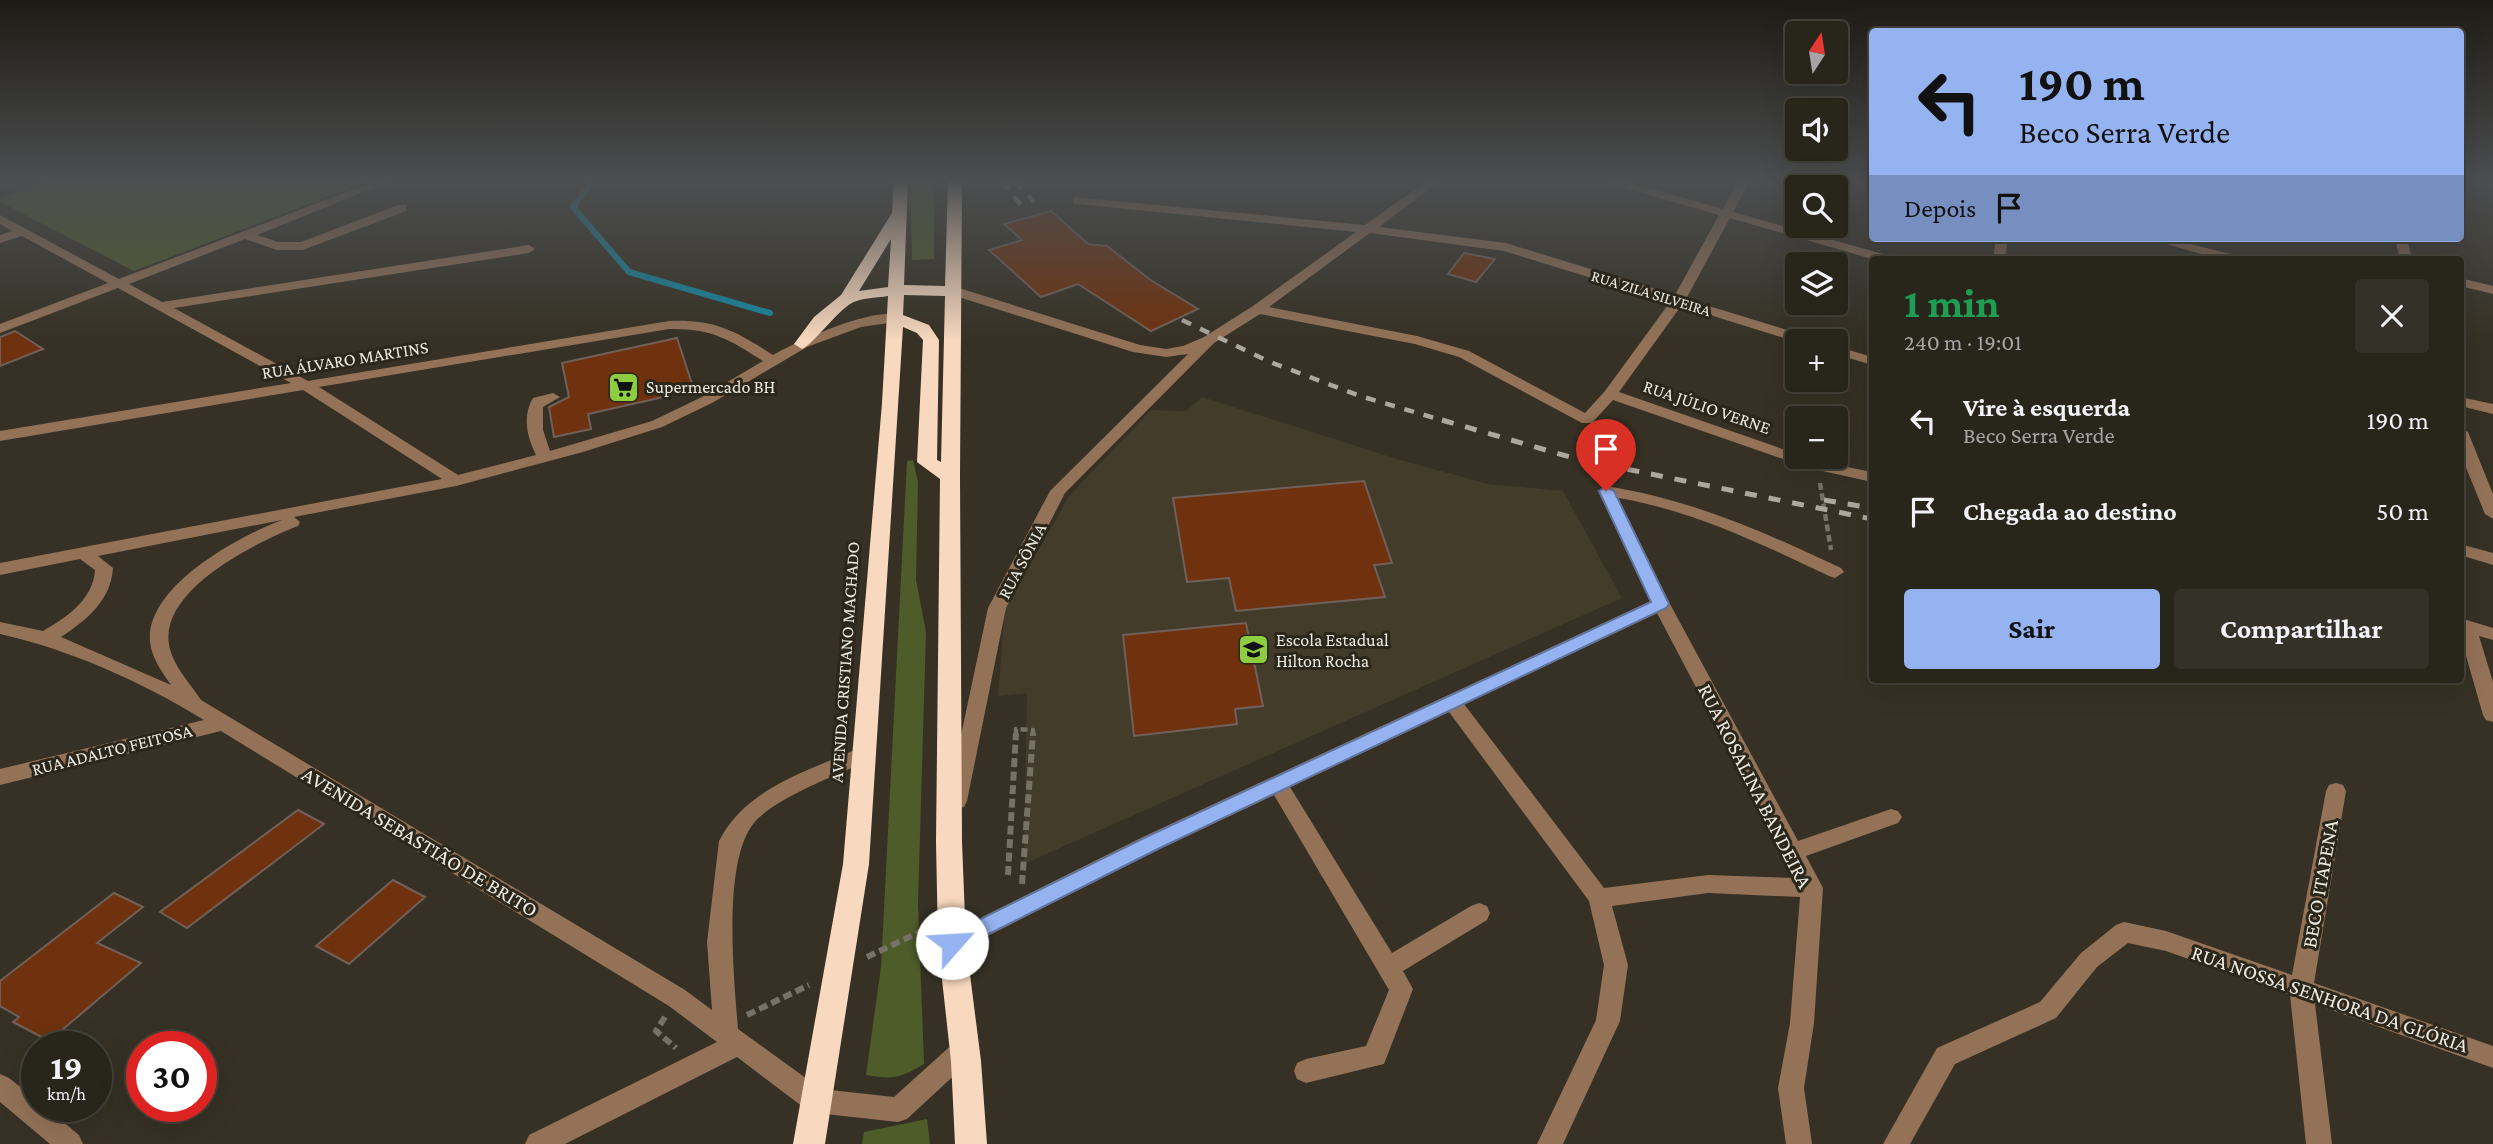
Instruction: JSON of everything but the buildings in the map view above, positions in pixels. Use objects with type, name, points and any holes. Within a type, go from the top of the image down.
[{"type":"highway","points":[[802,344],[820,320],[847,298],[886,234]]},
{"type":"highway","name":"AVENIDA CRISTIANO MACHADO","points":[[809,1144],[856,864],[900,234]]},
{"type":"highway","points":[[955,234],[950,477],[949,842],[952,943],[965,1049],[971,1144]]},
{"type":"highway","points":[[847,298],[897,290],[954,290]]},
{"type":"highway","points":[[896,318],[923,329],[931,340],[927,462],[950,477]]},
{"type":"street","points":[[30,234],[307,386],[456,481]]},
{"type":"street","points":[[0,329],[246,235],[289,248],[338,234]]},
{"type":"street","name":"RUA SÔNIA","points":[[954,290],[1138,349],[1166,353],[1186,350],[1209,340],[1258,309],[1360,234]]},
{"type":"street","name":"RUA ZILA SILVEIRA","points":[[1409,234],[1506,247],[1785,334]]},
{"type":"street","points":[[1258,309],[1417,340],[1464,354],[1587,420],[1610,394],[1678,301],[1715,234]]},
{"type":"street","points":[[1798,234],[1874,256]]},
{"type":"street","points":[[2167,242],[2222,256]]},
{"type":"street","points":[[161,306],[529,249]]},
{"type":"street","points":[[2464,283],[2493,290]]},
{"type":"street","points":[[0,569],[331,507],[456,481],[545,458],[657,424],[708,400],[802,344],[858,323],[896,318]]},
{"type":"street","name":"RUA ÁLVARO MARTINS","points":[[0,436],[696,323],[722,328],[772,361]]},
{"type":"street","name":"RUA SÔNIA","points":[[949,842],[997,608],[1058,491],[1138,414],[1209,340]]},
{"type":"street","points":[[1138,349],[1155,359],[1166,372],[1164,384]]},
{"type":"street","points":[[1848,354],[1869,360]]},
{"type":"street","name":"RUA JÚLIO VERNE","points":[[1610,394],[1815,465],[1869,476]]},
{"type":"street","points":[[545,458],[537,446],[535,407],[538,401],[553,397]]},
{"type":"street","points":[[2464,402],[2493,409]]},
{"type":"street","points":[[2464,442],[2493,514]]},
{"type":"street","name":"RUA ROSALINA BANDEIRA","points":[[1799,1144],[1791,1088],[1802,1023],[1812,888],[1661,604],[1606,491],[1655,499],[1745,530],[1835,572]]},
{"type":"street","points":[[195,706],[164,656],[159,640],[161,623],[172,603],[209,565],[238,546],[331,507]]},
{"type":"street","points":[[2464,550],[2493,559]]},
{"type":"street","points":[[46,638],[84,611],[105,578],[104,568],[83,553]]},
{"type":"street","points":[[952,943],[1153,842],[1661,604]]},
{"type":"street","points":[[2464,625],[2493,634]]},
{"type":"street","points":[[2464,625],[2493,715]]},
{"type":"street","name":"AVENIDA SEBASTIÃO DE BRITO","points":[[0,628],[46,638],[124,670],[195,706],[677,998],[816,1101]]},
{"type":"street","points":[[1452,702],[1599,898],[1616,965],[1608,1021],[1550,1144]]},
{"type":"street","name":"RUA ADALTO FEITOSA","points":[[0,777],[224,723]]},
{"type":"street","points":[[538,1144],[732,1040],[719,942],[730,841],[747,816],[768,799],[864,754]]},
{"type":"street","points":[[1278,784],[1401,989],[1376,1056],[1306,1072]]},
{"type":"street","name":"BECO ITAPENA","points":[[2319,1144],[2301,989],[2336,791]]},
{"type":"street","points":[[1793,852],[1891,817]]},
{"type":"street","points":[[1599,898],[1708,884],[1812,888]]},
{"type":"street","points":[[1388,968],[1479,913]]},
{"type":"street","name":"RUA NOSSA SENHORA DA GLÓRIA","points":[[1896,1144],[1946,1056],[2048,1010],[2089,960],[2124,933],[2166,941],[2493,1057]]},
{"type":"street","points":[[816,1101],[898,1110],[965,1049]]},
{"type":"street","points":[[0,1086],[70,1144]]},
{"type":"path","points":[[1821,489],[1826,524]]},
{"type":"path","points":[[1008,875],[1016,729],[1033,730],[1023,883]]},
{"type":"path","points":[[675,1049],[656,1031],[677,998]]},
{"type":"shaded area","name":"Escola Estadual Hilton Rocha","points":[[1202,397],[1397,459],[1488,484],[1563,491],[1622,598],[1024,864],[1027,693],[998,696],[1005,608],[1070,495],[1151,410],[1186,411]]},
{"type":"green space","points":[[63,234],[230,234],[134,271]]},
{"type":"green space","points":[[911,234],[934,234],[934,259],[912,260]]},
{"type":"green space","points":[[913,460],[918,482],[916,580],[926,632],[918,903],[924,1064],[902,1075],[884,1077],[866,1075],[881,967],[907,461]]},
{"type":"green space","points":[[927,1119],[930,1144],[862,1144],[864,1132]]},
{"type":"waterway","points":[[597,234],[629,272],[770,313]]},
{"type":"railway","points":[[1182,320],[1270,362],[1360,396],[1448,422]]},
{"type":"railway","points":[[1442,420],[1577,459],[1869,518]]},
{"type":"railway","points":[[1824,500],[1869,508]]},
{"type":"place","name":"Supermercado BH","points":[[623,387]]},
{"type":"place","name":"Escola Estadual Hilton Rocha","points":[[1253,650]]},
{"type":"route","points":[[952,943],[1153,842],[1661,604],[1606,491]]}]
